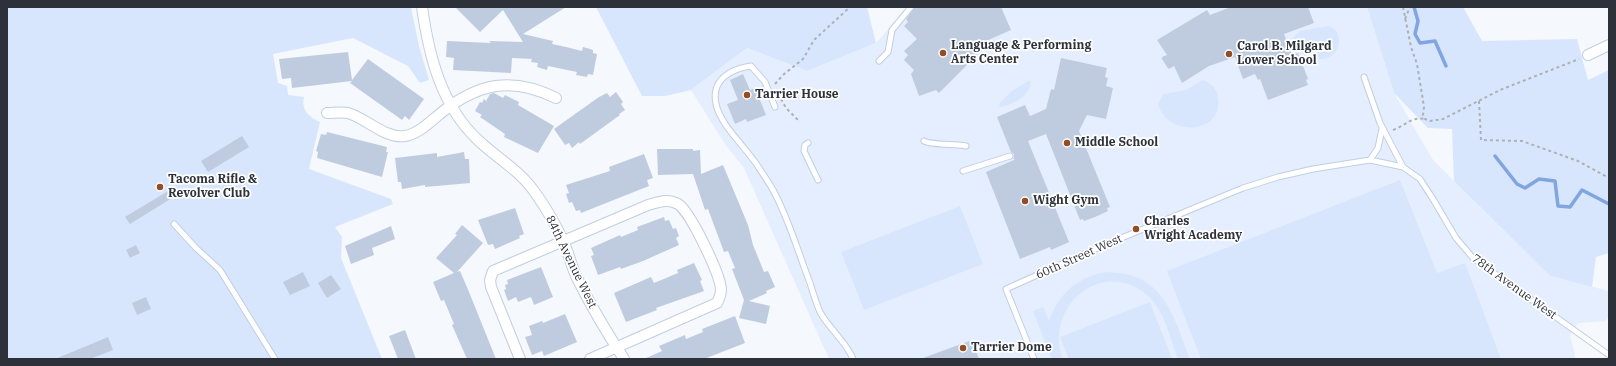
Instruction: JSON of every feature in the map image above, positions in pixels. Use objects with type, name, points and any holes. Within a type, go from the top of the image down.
[{"type":"street","name":"84th Avenue West","points":[[422,7],[432,63],[446,97],[479,141],[528,181],[537,194],[564,242],[571,264],[590,303],[624,359]]},
{"type":"street","points":[[1588,55],[1609,45]]},
{"type":"street","points":[[327,112],[348,113],[392,134],[404,136],[418,130],[466,95],[483,89],[507,85],[538,89],[556,98]]},
{"type":"street","points":[[520,359],[491,287],[492,272],[648,205],[667,200],[673,201],[685,210],[712,261],[720,284],[720,298],[717,304],[711,308],[590,359]]},
{"type":"lane","points":[[880,61],[888,52],[892,30],[911,7]]},
{"type":"lane","points":[[775,107],[765,82],[752,66],[730,72],[720,78],[717,86],[716,105],[720,114],[734,137],[755,162],[773,190],[786,218],[820,313],[845,343],[853,359]]},
{"type":"lane","points":[[1364,77],[1384,134],[1403,167]]},
{"type":"lane","points":[[1370,160],[1378,148],[1382,128]]},
{"type":"lane","points":[[924,140],[930,144],[947,143],[966,146]]},
{"type":"lane","points":[[808,143],[805,145],[804,151],[818,180]]},
{"type":"lane","points":[[963,171],[1010,156]]},
{"type":"lane","name":"60th Street West","points":[[1034,359],[1006,289],[1243,188],[1278,177],[1313,169],[1370,160],[1380,162]]},
{"type":"lane","name":"78th Avenue West","points":[[1380,162],[1403,167],[1420,179],[1456,238],[1473,258],[1609,355]]},
{"type":"lane","points":[[174,224],[196,248],[220,270],[275,359]]},
{"type":"path","points":[[777,88],[775,83],[803,59],[814,40],[850,7]]},
{"type":"path","points":[[1403,7],[1404,20],[1417,64],[1424,107],[1423,115],[1425,119]]},
{"type":"path","points":[[1404,20],[1410,7]]},
{"type":"path","points":[[1384,134],[1403,126],[1414,118],[1430,121],[1443,119],[1500,90],[1588,55]]},
{"type":"path","points":[[780,97],[786,108],[800,122]]},
{"type":"path","points":[[1479,101],[1481,140],[1522,141],[1578,161],[1609,178]]},
{"type":"shaded area","name":"Tacoma Rifle & Revolver Club","points":[[7,7],[411,7],[419,46],[429,80],[420,83],[408,66],[353,38],[273,54],[278,83],[287,86],[288,95],[304,97],[303,102],[305,109],[312,118],[320,122],[309,169],[391,199],[393,204],[335,227],[342,237],[341,258],[382,359],[7,359]]},
{"type":"shaded area","points":[[596,7],[867,7],[876,43],[807,71],[747,48],[691,90],[665,96],[642,96]]},
{"type":"shaded area","name":"Charles Wright Academy","points":[[908,7],[1367,7],[1394,93],[1433,160],[1550,276],[1609,291],[1609,316],[1606,321],[1578,323],[1570,335],[1575,359],[829,359],[744,168],[725,144],[691,90],[747,48],[807,71],[876,43]]},
{"type":"shaded area","points":[[1367,7],[1463,7],[1482,41],[1577,39],[1588,80],[1609,70],[1609,253],[1596,257],[1592,287],[1550,276],[1454,181],[1452,129],[1428,128],[1394,93]]},
{"type":"shaded area","points":[[1328,26],[1334,29],[1338,34],[1339,39],[1336,51],[1332,55],[1319,59],[1306,50],[1295,46],[1293,38],[1300,31]]},
{"type":"shaded area","points":[[1203,80],[1213,87],[1218,98],[1218,110],[1212,119],[1204,125],[1183,127],[1172,122],[1163,115],[1158,104],[1163,94],[1186,90]]},
{"type":"shaded area","points":[[1028,81],[1031,81],[1028,91],[1020,99],[1000,107],[999,104],[1012,91]]},
{"type":"shaded area","points":[[1400,180],[1437,273],[1465,263],[1501,359],[1201,359],[1167,271]]},
{"type":"shaded area","points":[[960,206],[983,264],[864,310],[841,252]]},
{"type":"shaded area","points":[[1108,272],[1127,274],[1142,280],[1154,288],[1164,299],[1171,312],[1190,359],[1178,359],[1163,317],[1154,302],[1148,296],[1131,285],[1113,282],[1096,284],[1082,293],[1070,305],[1062,321],[1059,339],[1063,359],[1052,359],[1033,311],[1043,307],[1049,321],[1058,302],[1071,288],[1088,277]]},
{"type":"shaded area","points":[[1150,302],[1172,359],[1069,359],[1060,337]]},
{"type":"building","points":[[455,7],[566,7],[523,34],[553,41],[552,44],[582,51],[583,47],[593,50],[593,53],[597,54],[593,75],[588,74],[587,77],[576,75],[577,72],[548,66],[547,70],[537,67],[538,63],[531,62],[532,59],[512,58],[511,73],[453,70],[454,58],[446,57],[447,41],[491,43],[489,41],[523,42],[503,10],[480,32]]},
{"type":"building","name":"Language & Performing Arts Center","points":[[915,7],[1001,7],[1011,30],[977,45],[982,50],[939,93],[936,90],[919,96],[911,74],[914,70],[904,60],[908,55],[904,51],[917,39],[904,26],[908,22],[906,19]]},
{"type":"building","name":"Carol B. Milgard Lower School","points":[[1231,7],[1308,7],[1314,23],[1284,34],[1292,55],[1298,53],[1308,79],[1306,80],[1308,85],[1268,100],[1260,79],[1258,80],[1255,74],[1243,79],[1235,57],[1209,66],[1182,83],[1174,66],[1169,69],[1162,59],[1162,57],[1167,55],[1157,40],[1207,10],[1210,15]]},
{"type":"building","points":[[348,52],[352,80],[368,59],[424,99],[409,120],[405,116],[402,120],[350,83],[352,81],[292,88],[291,78],[282,79],[279,59]]},
{"type":"building","points":[[1061,58],[1107,68],[1105,77],[1108,78],[1106,86],[1113,88],[1106,119],[1087,115],[1079,131],[1110,207],[1107,208],[1108,211],[1095,217],[1084,221],[1083,219],[1080,220],[1046,134],[1028,141],[1069,242],[1051,250],[1050,247],[1020,259],[986,172],[1014,160],[1014,154],[1011,152],[997,117],[1025,105],[1030,116],[1046,109],[1051,89],[1054,90]]},
{"type":"building","name":"Tarrier House","points":[[743,74],[750,90],[755,88],[766,115],[747,122],[746,119],[735,124],[727,104],[738,100],[730,80]]},
{"type":"building","points":[[616,92],[623,102],[621,104],[625,110],[580,144],[579,142],[572,148],[569,143],[565,145],[554,129],[599,97],[607,93],[610,97]]},
{"type":"building","points":[[494,93],[503,98],[505,95],[519,102],[518,105],[554,126],[538,153],[504,137],[505,134],[480,117],[482,115],[475,111],[480,102],[482,103],[484,99],[486,101],[490,94]]},
{"type":"building","points":[[327,132],[387,147],[386,152],[388,152],[382,177],[317,158],[318,152],[316,151],[321,134],[326,135]]},
{"type":"building","points":[[242,136],[249,147],[208,172],[201,161]]},
{"type":"building","points":[[657,149],[700,150],[701,174],[723,165],[748,225],[753,245],[764,272],[768,271],[775,287],[766,291],[767,293],[749,301],[770,306],[766,324],[739,318],[744,300],[732,269],[735,268],[728,251],[724,252],[708,209],[705,210],[693,174],[658,175]]},
{"type":"building","points":[[464,152],[465,159],[469,159],[470,183],[425,187],[425,185],[402,189],[401,182],[398,182],[395,158],[437,153],[437,157]]},
{"type":"building","points":[[644,154],[653,178],[647,180],[649,186],[581,213],[580,210],[576,211],[572,202],[569,203],[566,194],[569,193],[566,185],[610,171],[609,167]]},
{"type":"building","points":[[168,191],[172,198],[130,224],[125,217]]},
{"type":"building","points":[[515,208],[524,234],[519,236],[520,238],[495,249],[493,244],[488,245],[478,220]]},
{"type":"building","points":[[664,217],[665,221],[669,220],[673,229],[676,228],[679,236],[676,238],[679,245],[643,261],[598,275],[591,256],[594,255],[591,248],[620,235],[621,237],[638,230],[637,227]]},
{"type":"building","points":[[462,225],[483,243],[457,272],[460,271],[496,359],[467,359],[452,325],[454,324],[444,300],[441,301],[433,282],[454,273],[436,258],[457,235],[455,234]]},
{"type":"building","points":[[391,226],[395,239],[372,248],[374,255],[351,264],[345,246]]},
{"type":"building","points":[[136,245],[140,253],[130,258],[126,250]]},
{"type":"building","points":[[694,263],[702,280],[700,281],[704,291],[656,308],[657,310],[626,322],[614,293],[651,277],[654,283],[678,273],[677,270]]},
{"type":"building","points":[[541,267],[553,297],[534,305],[531,297],[518,302],[516,297],[508,301],[504,290],[506,289],[505,285],[508,284],[507,280]]},
{"type":"building","points":[[303,272],[310,286],[290,295],[283,282]]},
{"type":"building","points":[[331,275],[341,289],[327,298],[318,283]]},
{"type":"building","points":[[146,297],[151,309],[137,315],[132,303]]},
{"type":"building","points":[[565,314],[577,342],[544,356],[542,351],[532,355],[525,337],[532,335],[529,326],[542,321],[543,323]]},
{"type":"building","points":[[735,316],[745,343],[704,359],[644,359],[662,351],[659,346],[685,335],[686,339],[703,332],[702,329]]},
{"type":"building","points":[[405,330],[416,359],[398,359],[389,336]]},
{"type":"building","points":[[108,337],[113,350],[90,359],[55,359]]},
{"type":"building","name":"Tarrier Dome","points":[[972,340],[979,359],[923,358]]},
{"type":"waterway","points":[[1414,7],[1418,21],[1415,34],[1420,43],[1435,41],[1446,66]]},
{"type":"waterway","points":[[1495,156],[1517,184],[1525,188],[1539,179],[1555,181],[1558,206],[1570,207],[1582,190],[1609,204]]},
{"type":"place","name":"Language & Performing Arts Center","points":[[943,53]]},
{"type":"place","name":"Carol B. Milgard Lower School","points":[[1229,54]]},
{"type":"place","name":"Tarrier House","points":[[747,95]]},
{"type":"place","name":"Middle School","points":[[1067,143]]},
{"type":"place","name":"Tacoma Rifle & Revolver Club","points":[[160,187]]},
{"type":"place","name":"Wight Gym","points":[[1025,201]]},
{"type":"place","name":"Charles Wright Academy","points":[[1136,229]]},
{"type":"place","name":"Tarrier Dome","points":[[963,348]]}]
